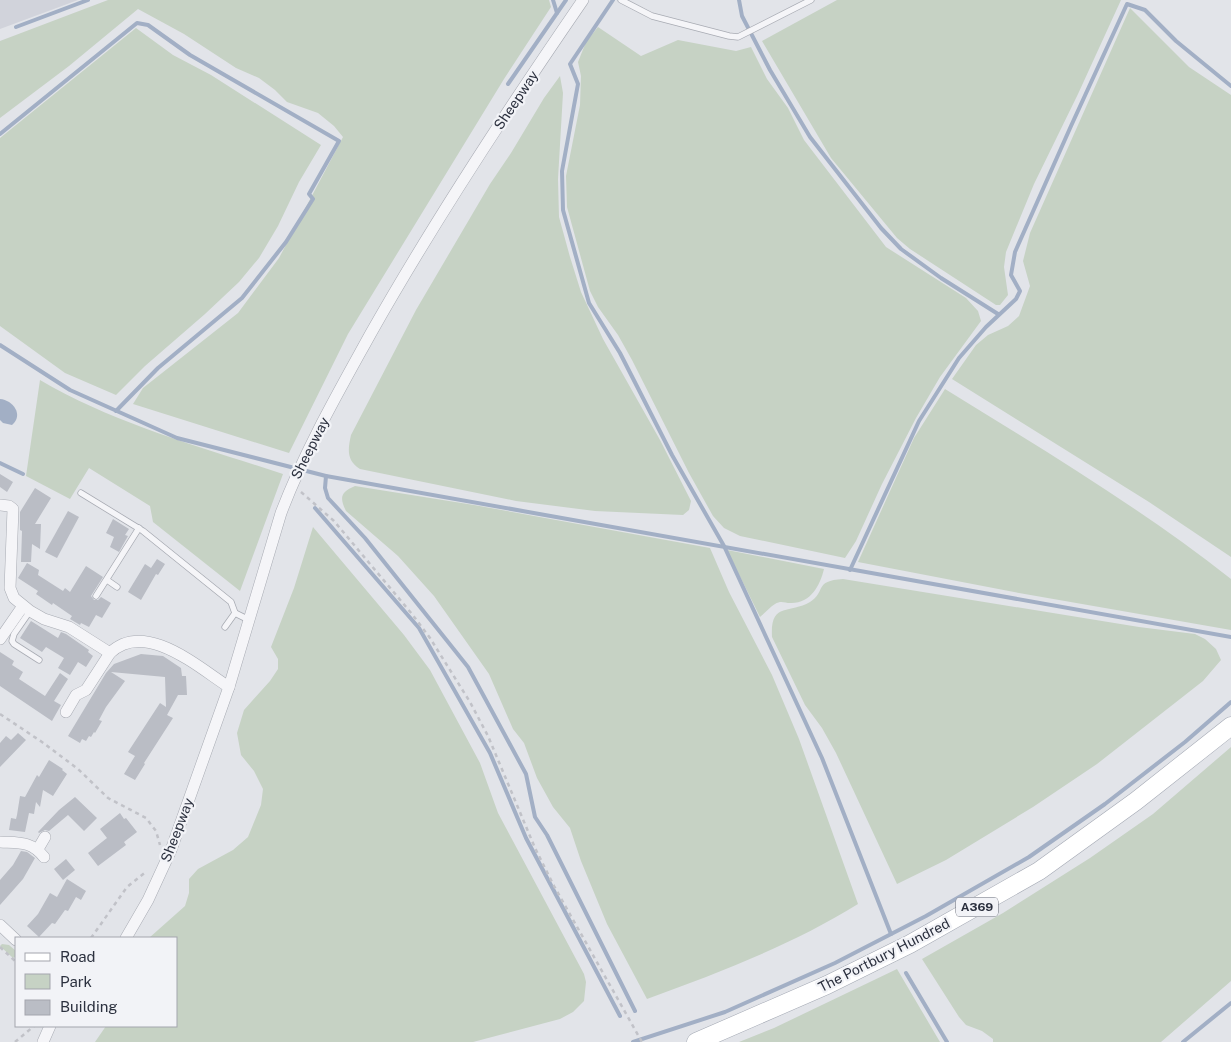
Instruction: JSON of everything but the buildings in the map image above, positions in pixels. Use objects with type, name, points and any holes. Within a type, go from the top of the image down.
[{"type":"main road","name":"The Portbury Hundred","points":[[696,1042],[827,985],[902,948],[1039,871],[1136,801],[1231,726]]},
{"type":"street","name":"Sheepway","points":[[127,937],[148,900],[166,847],[229,687],[281,512],[292,485],[356,361],[465,174],[583,0]]},
{"type":"street","points":[[0,505],[9,506],[13,509],[12,548],[5,594],[44,619],[69,627],[110,653]]},
{"type":"street","points":[[0,547],[12,548]]},
{"type":"street","points":[[0,639],[27,608]]},
{"type":"street","points":[[66,712],[72,692],[86,690],[110,653],[117,647],[133,642],[149,642],[172,650],[229,687]]},
{"type":"street","points":[[0,842],[28,845],[41,853],[45,837]]},
{"type":"street","points":[[1,929],[15,939]]},
{"type":"street","points":[[43,1042],[50,1027]]},
{"type":"lane","points":[[620,0],[652,16],[729,36],[742,36],[811,0]]},
{"type":"lane","points":[[81,493],[140,528],[231,602],[234,613],[225,627]]},
{"type":"lane","points":[[96,596],[140,528]]},
{"type":"lane","points":[[106,580],[117,587]]},
{"type":"lane","points":[[27,608],[12,641],[39,660]]},
{"type":"lane","points":[[234,613],[249,620]]},
{"type":"path","points":[[292,485],[334,521],[430,638],[470,702],[488,736],[535,848],[554,886],[642,1042]]},
{"type":"path","points":[[0,714],[78,769],[112,801],[142,815],[156,831],[166,847],[158,851]]},
{"type":"path","points":[[92,937],[127,887],[147,872],[152,865]]},
{"type":"path","points":[[0,947],[15,961]]},
{"type":"path","points":[[15,1042],[33,1027]]},
{"type":"shaded area","points":[[0,0],[78,0],[0,29]]},
{"type":"green space","points":[[108,0],[549,0],[551,7],[504,79],[348,334],[289,453],[133,404],[143,388],[238,313],[279,258],[343,137],[334,126],[318,113],[287,102],[259,78],[236,68],[184,34],[138,9],[69,66],[0,118],[0,41]]},
{"type":"green space","points":[[837,0],[1121,0],[1034,184],[1006,252],[1004,267],[1008,295],[1000,305],[996,305],[910,249],[897,238],[831,158],[762,41]]},
{"type":"green space","points":[[1130,8],[1189,67],[1231,95],[1231,557],[1149,502],[952,379],[976,345],[988,335],[1008,326],[1019,316],[1030,286],[1023,261],[1030,233]]},
{"type":"green space","points":[[598,27],[641,56],[678,40],[736,51],[751,47],[767,79],[788,108],[804,140],[886,247],[966,298],[978,311],[981,321],[940,377],[916,418],[882,484],[856,541],[845,558],[740,536],[724,528],[713,516],[632,360],[590,291],[567,207],[566,176],[580,105],[581,76],[578,62],[586,42]]},
{"type":"green space","points":[[136,28],[173,55],[211,75],[321,145],[259,258],[239,282],[145,366],[116,395],[65,373],[0,326],[0,138]]},
{"type":"green space","points":[[560,76],[563,93],[558,179],[559,217],[570,257],[581,292],[603,339],[660,440],[691,501],[689,510],[683,515],[595,511],[516,501],[360,469],[355,466],[350,458],[351,435],[416,310],[490,184]]},
{"type":"green space","points":[[40,380],[69,396],[128,422],[283,474],[240,591],[153,522],[150,506],[89,468],[70,499],[26,476]]},
{"type":"green space","points":[[945,389],[1127,504],[1231,579],[1231,630],[1019,593],[858,562],[914,438]]},
{"type":"green space","points":[[355,486],[474,505],[710,548],[729,592],[772,675],[799,739],[858,904],[781,945],[728,968],[647,999],[607,924],[581,861],[570,828],[553,807],[537,778],[524,743],[513,729],[489,674],[434,596],[398,556],[346,511],[342,502],[344,493]]},
{"type":"green space","points":[[313,527],[404,635],[430,670],[480,763],[498,813],[584,974],[586,982],[584,1001],[573,1012],[560,1019],[473,1042],[95,1042],[105,1027],[178,1027],[178,937],[150,937],[185,906],[189,893],[189,879],[198,869],[233,850],[248,837],[261,805],[263,789],[254,771],[241,755],[237,733],[244,710],[270,681],[278,669],[278,659],[271,647],[294,588]]},
{"type":"green space","points":[[727,550],[824,569],[820,582],[808,597],[797,603],[777,603],[760,617]]},
{"type":"green space","points":[[843,579],[1139,627],[1195,634],[1205,639],[1216,649],[1221,660],[1203,681],[1097,764],[1033,807],[946,860],[897,884],[836,753],[822,728],[805,705],[772,637],[774,618],[778,614],[810,602],[824,584]]},
{"type":"green space","points":[[1231,747],[1231,981],[1161,1042],[993,1042],[993,1039],[982,1031],[966,1025],[922,959],[1003,913],[1090,858],[1153,814]]},
{"type":"green space","points":[[2,944],[9,945],[15,950],[15,957],[13,958],[0,946]]},
{"type":"green space","points":[[897,969],[940,1042],[739,1042],[774,1028]]},
{"type":"water","points":[[0,399],[13,405],[17,413],[17,417],[12,425],[3,423],[0,420]]},
{"type":"waterway","points":[[16,27],[88,0]]},
{"type":"waterway","points":[[553,0],[557,13]]},
{"type":"waterway","points":[[508,84],[566,0]]},
{"type":"waterway","points":[[613,0],[570,64],[578,84],[562,171],[563,210],[589,303],[620,353],[672,455],[724,546],[822,758],[891,934]]},
{"type":"waterway","points":[[739,0],[742,16],[770,70],[810,137],[881,228],[901,249],[941,278],[998,314]]},
{"type":"waterway","points":[[850,570],[919,421],[959,358],[986,327],[1016,299],[1020,291],[1011,275],[1015,252],[1127,4],[1145,10],[1176,41],[1231,86]]},
{"type":"waterway","points":[[0,134],[137,23],[148,25],[190,55],[339,141],[309,194],[313,199],[286,242],[242,298],[158,368],[116,411]]},
{"type":"waterway","points":[[0,345],[70,390],[177,438],[326,476],[1231,637]]},
{"type":"waterway","points":[[0,463],[23,474]]},
{"type":"waterway","points":[[326,476],[325,488],[328,498],[365,538],[468,667],[526,774],[535,817],[547,835],[635,1011]]},
{"type":"waterway","points":[[315,508],[419,628],[490,753],[526,838],[620,1016]]},
{"type":"waterway","points":[[633,1042],[725,1012],[835,963],[926,916],[1029,857],[1105,804],[1185,742],[1231,702]]},
{"type":"waterway","points":[[906,973],[947,1042]]},
{"type":"waterway","points":[[1183,1042],[1231,1003]]}]
